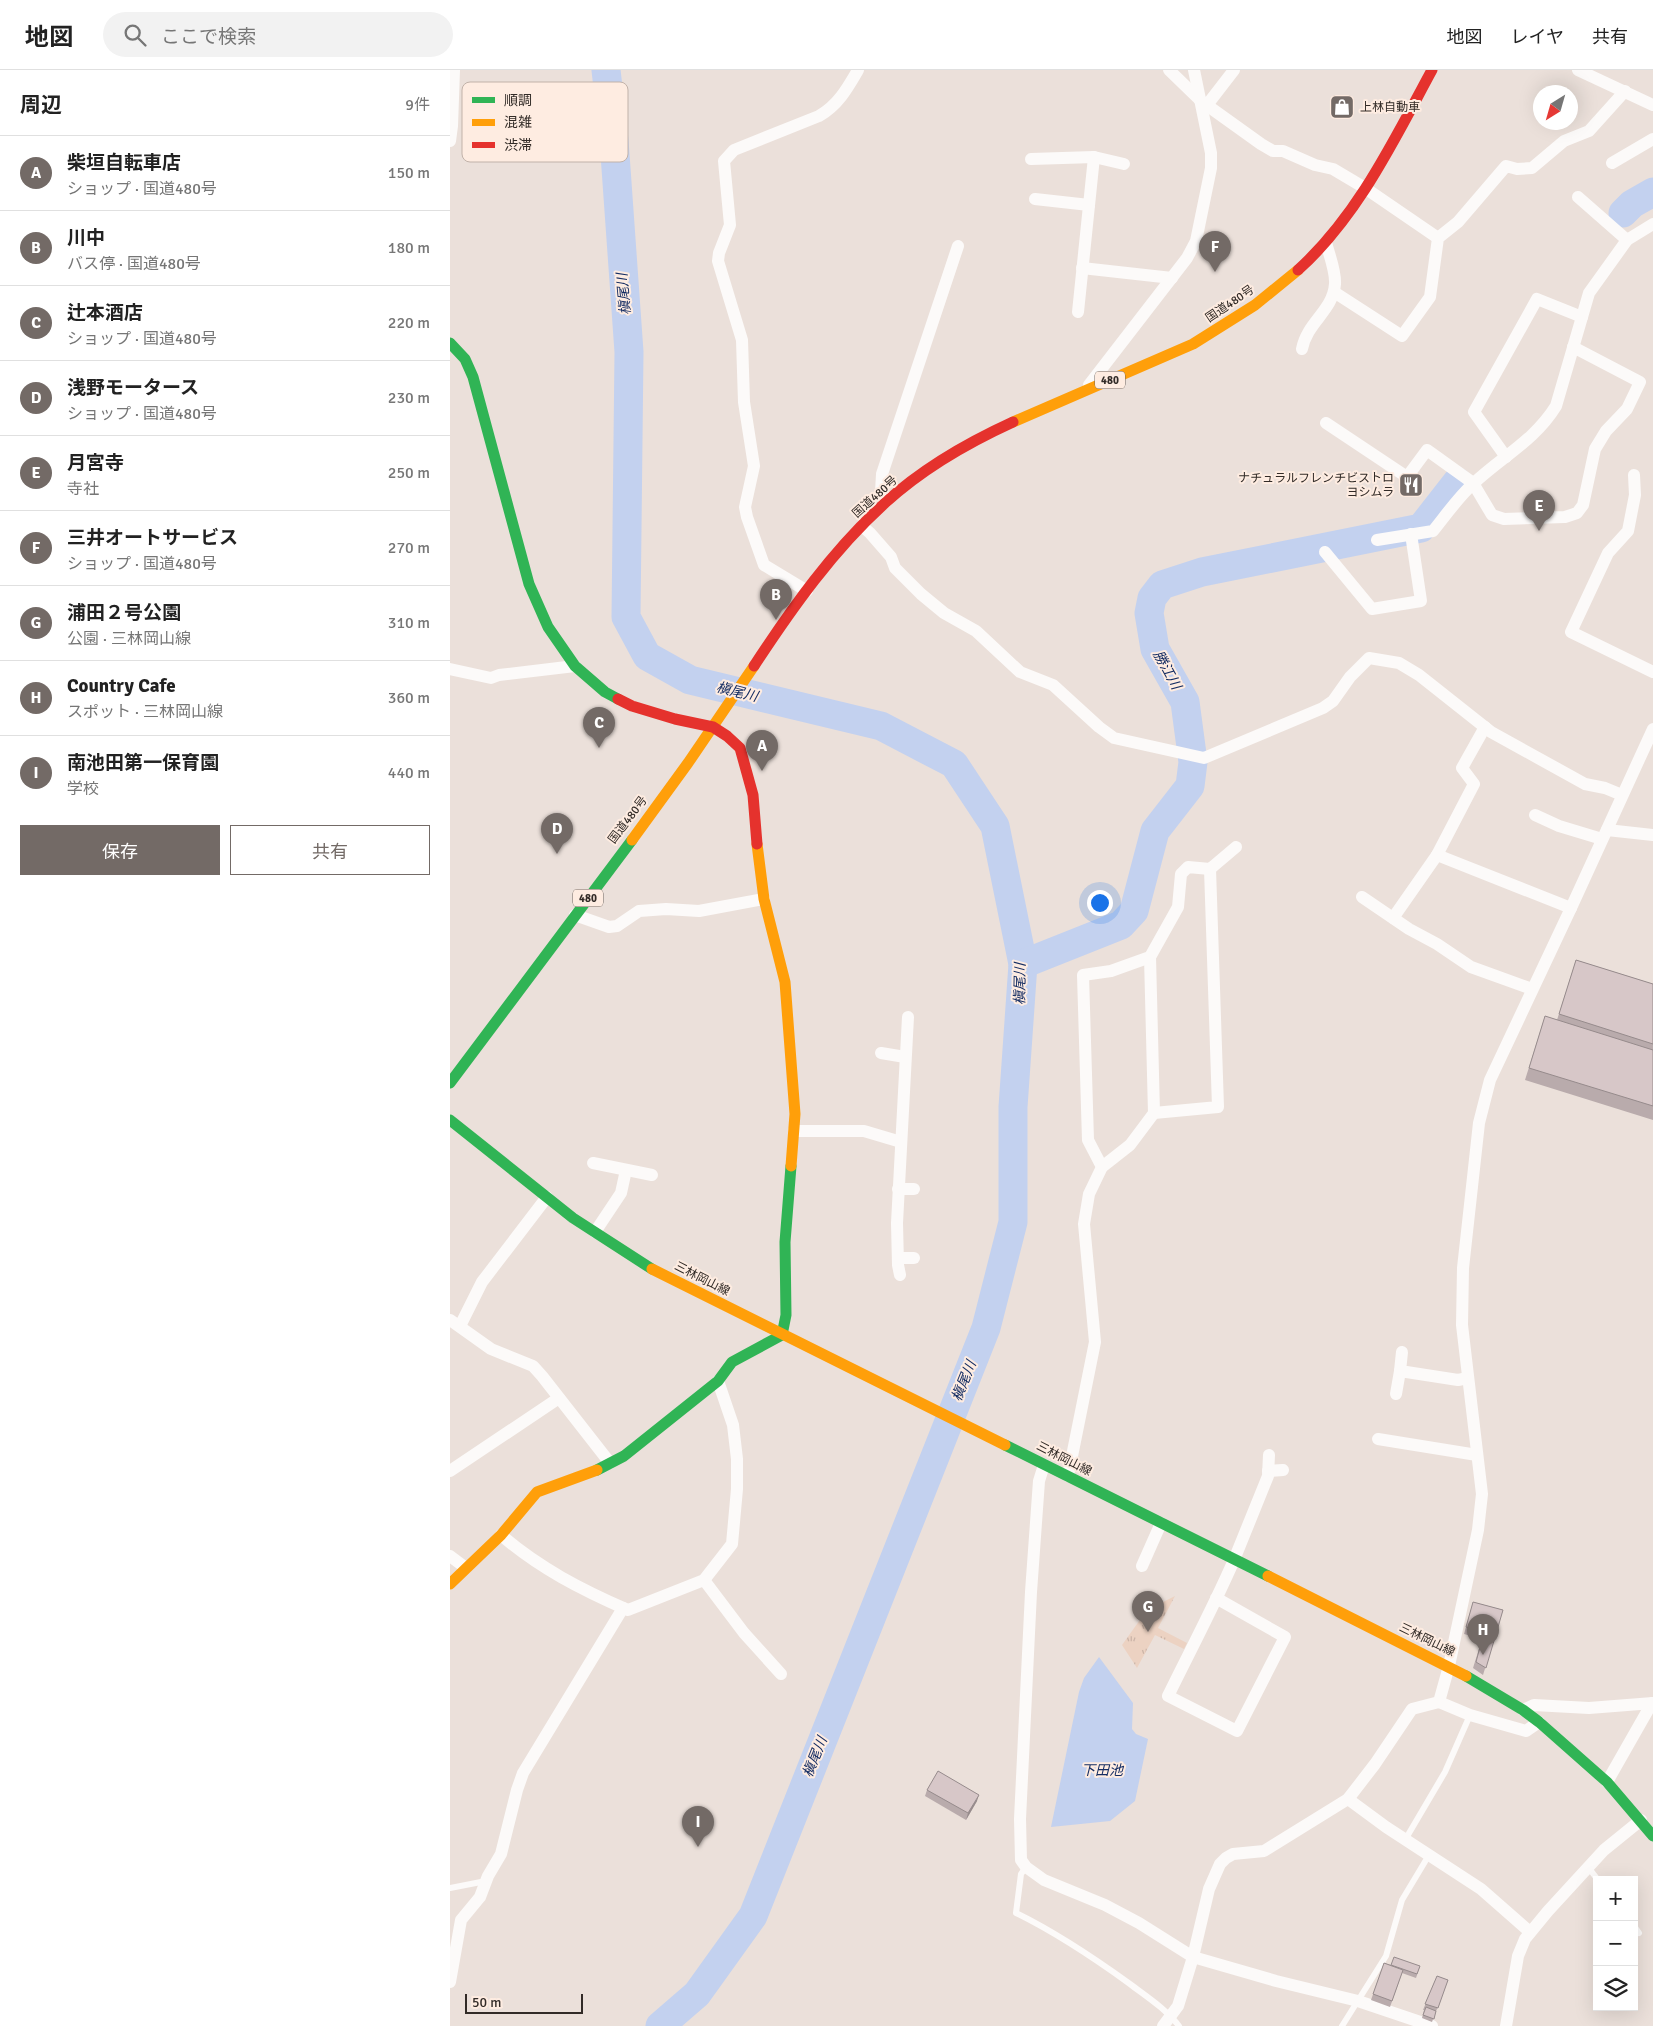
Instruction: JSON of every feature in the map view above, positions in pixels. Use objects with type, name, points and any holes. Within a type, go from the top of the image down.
[{"type":"main road","name":"国道480号","points":[[450,1083],[724,712],[807,591],[862,526],[887,501],[932,466],[967,445],[1003,426],[1199,340],[1262,299],[1289,278],[1338,229],[1384,158],[1432,70]]},
{"type":"main road","points":[[450,343],[467,360],[478,392],[529,584],[548,627],[575,666],[605,692],[632,706],[675,719],[713,727],[740,748],[753,795],[758,861],[764,899],[784,982],[795,1114],[785,1242],[786,1315],[782,1335],[732,1362],[718,1381],[624,1456],[596,1471],[537,1492],[501,1535],[450,1584]]},
{"type":"main road","name":"三林岡山線","points":[[450,1120],[547,1198],[649,1267],[1449,1666],[1523,1710],[1607,1782],[1653,1836]]},
{"type":"street","points":[[450,141],[454,70]]},
{"type":"street","points":[[807,591],[764,565],[747,517],[745,506],[754,466],[744,402],[742,340],[718,261],[718,253],[730,225],[724,161],[734,150],[819,116],[831,109],[841,99],[858,70]]},
{"type":"street","points":[[1169,70],[1204,103],[1273,151],[1283,151],[1315,165],[1333,169],[1365,188],[1438,238]]},
{"type":"street","points":[[1084,391],[1187,258],[1196,240],[1211,168],[1211,153],[1204,103],[1194,70]]},
{"type":"street","points":[[1204,103],[1234,70]]},
{"type":"street","points":[[1578,70],[1653,105]]},
{"type":"street","points":[[1334,292],[1402,336],[1430,296],[1438,238],[1458,222],[1506,166],[1517,169],[1532,168],[1564,142],[1589,131],[1624,91]]},
{"type":"street","points":[[1612,163],[1653,139]]},
{"type":"street","points":[[1031,159],[1094,157],[1124,164]]},
{"type":"street","points":[[1078,312],[1094,157]]},
{"type":"street","points":[[1578,197],[1626,240]]},
{"type":"street","points":[[1035,200],[1089,205]]},
{"type":"street","points":[[1377,540],[1434,530],[1473,483],[1532,437],[1546,422],[1556,406],[1588,293],[1626,240],[1653,224]]},
{"type":"street","points":[[1302,349],[1305,336],[1330,302],[1334,292],[1335,282],[1326,242]]},
{"type":"street","points":[[887,501],[881,492],[882,474],[958,246]]},
{"type":"street","points":[[1082,268],[1172,278]]},
{"type":"street","points":[[1506,458],[1474,412],[1537,299],[1582,317]]},
{"type":"street","points":[[1326,423],[1407,477],[1427,450],[1473,483],[1492,515],[1504,519],[1565,517],[1576,513],[1583,505],[1595,450],[1606,431],[1627,409],[1640,382],[1573,347]]},
{"type":"street","points":[[1634,475],[1636,495],[1628,531],[1608,553],[1571,632],[1653,672]]},
{"type":"street","points":[[862,526],[891,557],[895,568],[920,594],[944,613],[976,631],[1020,672],[1053,685],[1098,727],[1114,738],[1204,758],[1323,708],[1333,701],[1350,677],[1369,658],[1399,663],[1419,675],[1485,727],[1548,765],[1585,784],[1605,788],[1622,795]]},
{"type":"street","points":[[1325,552],[1372,610],[1420,601],[1410,534]]},
{"type":"street","points":[[450,669],[491,678],[499,674],[575,666]]},
{"type":"street","points":[[1392,918],[1437,855],[1474,784],[1462,768],[1485,727]]},
{"type":"street","points":[[1439,1702],[1449,1666],[1478,1530],[1482,1494],[1462,1325],[1463,1268],[1479,1123],[1490,1080],[1653,729]]},
{"type":"street","points":[[1535,815],[1559,826],[1604,834],[1653,836]]},
{"type":"street","points":[[1068,1476],[1095,1342],[1084,1224],[1089,1194],[1102,1167],[1130,1145],[1154,1113],[1150,957],[1178,907],[1181,874],[1188,867],[1210,869],[1236,847]]},
{"type":"street","points":[[1437,855],[1571,908]]},
{"type":"street","points":[[1154,1113],[1218,1107],[1210,869]]},
{"type":"street","points":[[1362,897],[1471,967],[1532,989]]},
{"type":"street","points":[[575,915],[609,927],[617,926],[639,911],[666,909],[699,911],[764,899]]},
{"type":"street","points":[[1102,1167],[1088,1140],[1083,975],[1111,971],[1150,957]]},
{"type":"street","points":[[900,1275],[897,1223],[898,1188],[908,1017]]},
{"type":"street","points":[[881,1053],[905,1057]]},
{"type":"street","points":[[794,1131],[864,1131],[901,1142]]},
{"type":"street","points":[[593,1163],[652,1175]]},
{"type":"street","points":[[595,1232],[622,1193],[626,1170]]},
{"type":"street","points":[[898,1188],[914,1189]]},
{"type":"street","points":[[547,1198],[482,1282],[455,1323],[491,1349],[532,1366],[610,1464]]},
{"type":"street","points":[[898,1258],[914,1258]]},
{"type":"street","points":[[1396,1394],[1402,1352]]},
{"type":"street","points":[[1400,1372],[1458,1380],[1468,1378]]},
{"type":"street","points":[[501,1535],[543,1567],[598,1597],[628,1610],[704,1580],[732,1544],[737,1490],[737,1459],[732,1425],[718,1381]]},
{"type":"street","points":[[450,1471],[559,1398]]},
{"type":"street","points":[[1378,1440],[1477,1455]]},
{"type":"street","points":[[1216,1598],[1286,1637],[1238,1731],[1168,1696],[1234,1560],[1268,1476],[1269,1454]]},
{"type":"street","points":[[1044,1465],[1039,1481],[1031,1592],[1020,1819],[1022,1860],[1026,1867],[1044,1880],[1105,1905],[1139,1923],[1193,1957],[1276,1981],[1358,2001],[1432,2026]]},
{"type":"street","points":[[1268,1471],[1283,1470]]},
{"type":"street","points":[[1142,1566],[1161,1523]]},
{"type":"street","points":[[450,1556],[466,1568]]},
{"type":"street","points":[[704,1580],[744,1633],[781,1674]]},
{"type":"street","points":[[450,1982],[461,1920],[480,1897],[486,1881],[501,1854],[516,1790],[523,1774],[623,1608]]},
{"type":"street","points":[[1163,2026],[1176,2021],[1178,2006],[1193,1957],[1211,1882],[1220,1864],[1226,1858],[1233,1854],[1264,1851],[1348,1799],[1375,1764],[1412,1709],[1439,1702],[1470,1715],[1526,1731],[1539,1722]]},
{"type":"street","points":[[1523,1710],[1534,1705],[1589,1708],[1652,1703]]},
{"type":"street","points":[[1607,1782],[1652,1703]]},
{"type":"street","points":[[1348,1799],[1405,1840],[1481,1889],[1530,1932]]},
{"type":"street","points":[[1506,2026],[1518,1956],[1525,1939],[1604,1850],[1641,1820]]},
{"type":"lane","points":[[1405,1840],[1445,1772],[1470,1715]]},
{"type":"lane","points":[[1342,2026],[1386,1956],[1402,1900],[1428,1855]]},
{"type":"lane","points":[[1026,1867],[1021,1874],[1016,1913],[1048,1929],[1090,1956],[1176,2021]]},
{"type":"lane","points":[[1588,1867],[1595,1876]]},
{"type":"lane","points":[[450,1888],[486,1881]]},
{"type":"green space","points":[[1175,1596],[1158,1628],[1187,1643],[1184,1649],[1155,1635],[1137,1668],[1122,1645],[1147,1610]]},
{"type":"water","name":"下田池","points":[[1099,1657],[1133,1703],[1132,1729],[1136,1734],[1148,1739],[1135,1801],[1110,1821],[1051,1827],[1079,1692],[1084,1678]]},
{"type":"building","points":[[1576,960],[1653,984],[1653,1044],[1559,1014]]},
{"type":"building","points":[[1545,1016],[1653,1050],[1653,1106],[1529,1068]]},
{"type":"building","points":[[1473,1602],[1503,1610],[1486,1668],[1476,1662],[1484,1632],[1466,1627]]},
{"type":"building","points":[[938,1771],[979,1795],[968,1813],[927,1790]]},
{"type":"building","points":[[1394,1957],[1420,1966],[1417,1974],[1391,1965]]},
{"type":"building","points":[[1384,1963],[1403,1970],[1392,2001],[1373,1994]]},
{"type":"building","points":[[1437,1976],[1448,1980],[1438,2008],[1425,2004]]},
{"type":"building","points":[[1426,2007],[1436,2011],[1434,2019],[1423,2015]]},
{"type":"waterway","name":"槇尾川","points":[[606,70],[607,82]]},
{"type":"waterway","name":"槇尾川","points":[[616,162],[629,352],[626,617],[647,656],[690,680],[881,726],[954,764],[995,826],[1023,964],[1013,1107],[1013,1222],[986,1328],[753,1916],[697,1994],[660,2026]]},
{"type":"waterway","name":"勝江川","points":[[1623,213],[1632,204],[1653,192]]},
{"type":"waterway","name":"勝江川","points":[[1023,964],[1121,925],[1134,911],[1155,831],[1190,786],[1193,762],[1185,702],[1155,649],[1149,613],[1152,598],[1162,585],[1202,572],[1421,528],[1457,482]]},
{"type":"traffic: fast","points":[[450,343],[465,359],[473,377],[529,584],[548,627],[575,666],[605,692],[618,699]]},
{"type":"traffic: fast","points":[[450,1083],[632,840]]},
{"type":"traffic: fast","points":[[450,1120],[573,1218],[652,1269]]},
{"type":"traffic: fast","points":[[597,1470],[624,1456],[718,1381],[732,1362],[782,1335],[786,1315],[785,1242],[791,1166]]},
{"type":"traffic: fast","points":[[1005,1445],[1268,1576]]},
{"type":"traffic: fast","points":[[1466,1676],[1523,1710],[1539,1722],[1607,1782],[1653,1836]]},
{"type":"traffic: slow","points":[[1013,422],[1193,344],[1255,305],[1298,270]]},
{"type":"traffic: slow","points":[[632,840],[688,763],[754,666]]},
{"type":"traffic: slow","points":[[757,844],[764,899],[785,982],[795,1114],[791,1166]]},
{"type":"traffic: slow","points":[[652,1269],[1005,1445]]},
{"type":"traffic: slow","points":[[450,1584],[501,1535],[537,1492],[597,1470]]},
{"type":"traffic: slow","points":[[1268,1576],[1466,1676]]},
{"type":"traffic: jam","points":[[1298,270],[1339,226],[1357,201],[1389,150],[1432,70]]},
{"type":"traffic: jam","points":[[754,666],[814,580],[848,540],[885,503],[930,468],[979,439],[1013,422]]},
{"type":"traffic: jam","points":[[618,699],[632,706],[675,719],[713,727],[740,748],[753,795],[757,844]]},
{"type":"place","name":"上林自動車","points":[[1342,107]]},
{"type":"place","name":"三井オートサービス","points":[[1215,272]]},
{"type":"place","name":"ナチュラルフレンチビストロ ヨシムラ","points":[[1411,485]]},
{"type":"place","name":"月宮寺","points":[[1539,531]]},
{"type":"place","name":"川中","points":[[776,620]]},
{"type":"place","name":"辻本酒店","points":[[599,748]]},
{"type":"place","name":"柴垣自転車店","points":[[762,771]]},
{"type":"place","name":"浅野モータース","points":[[557,854]]},
{"type":"place","name":"浦田２号公園","points":[[1148,1632]]},
{"type":"place","name":"Country Cafe","points":[[1483,1655]]},
{"type":"place","name":"南池田第一保育園","points":[[698,1847]]}]
